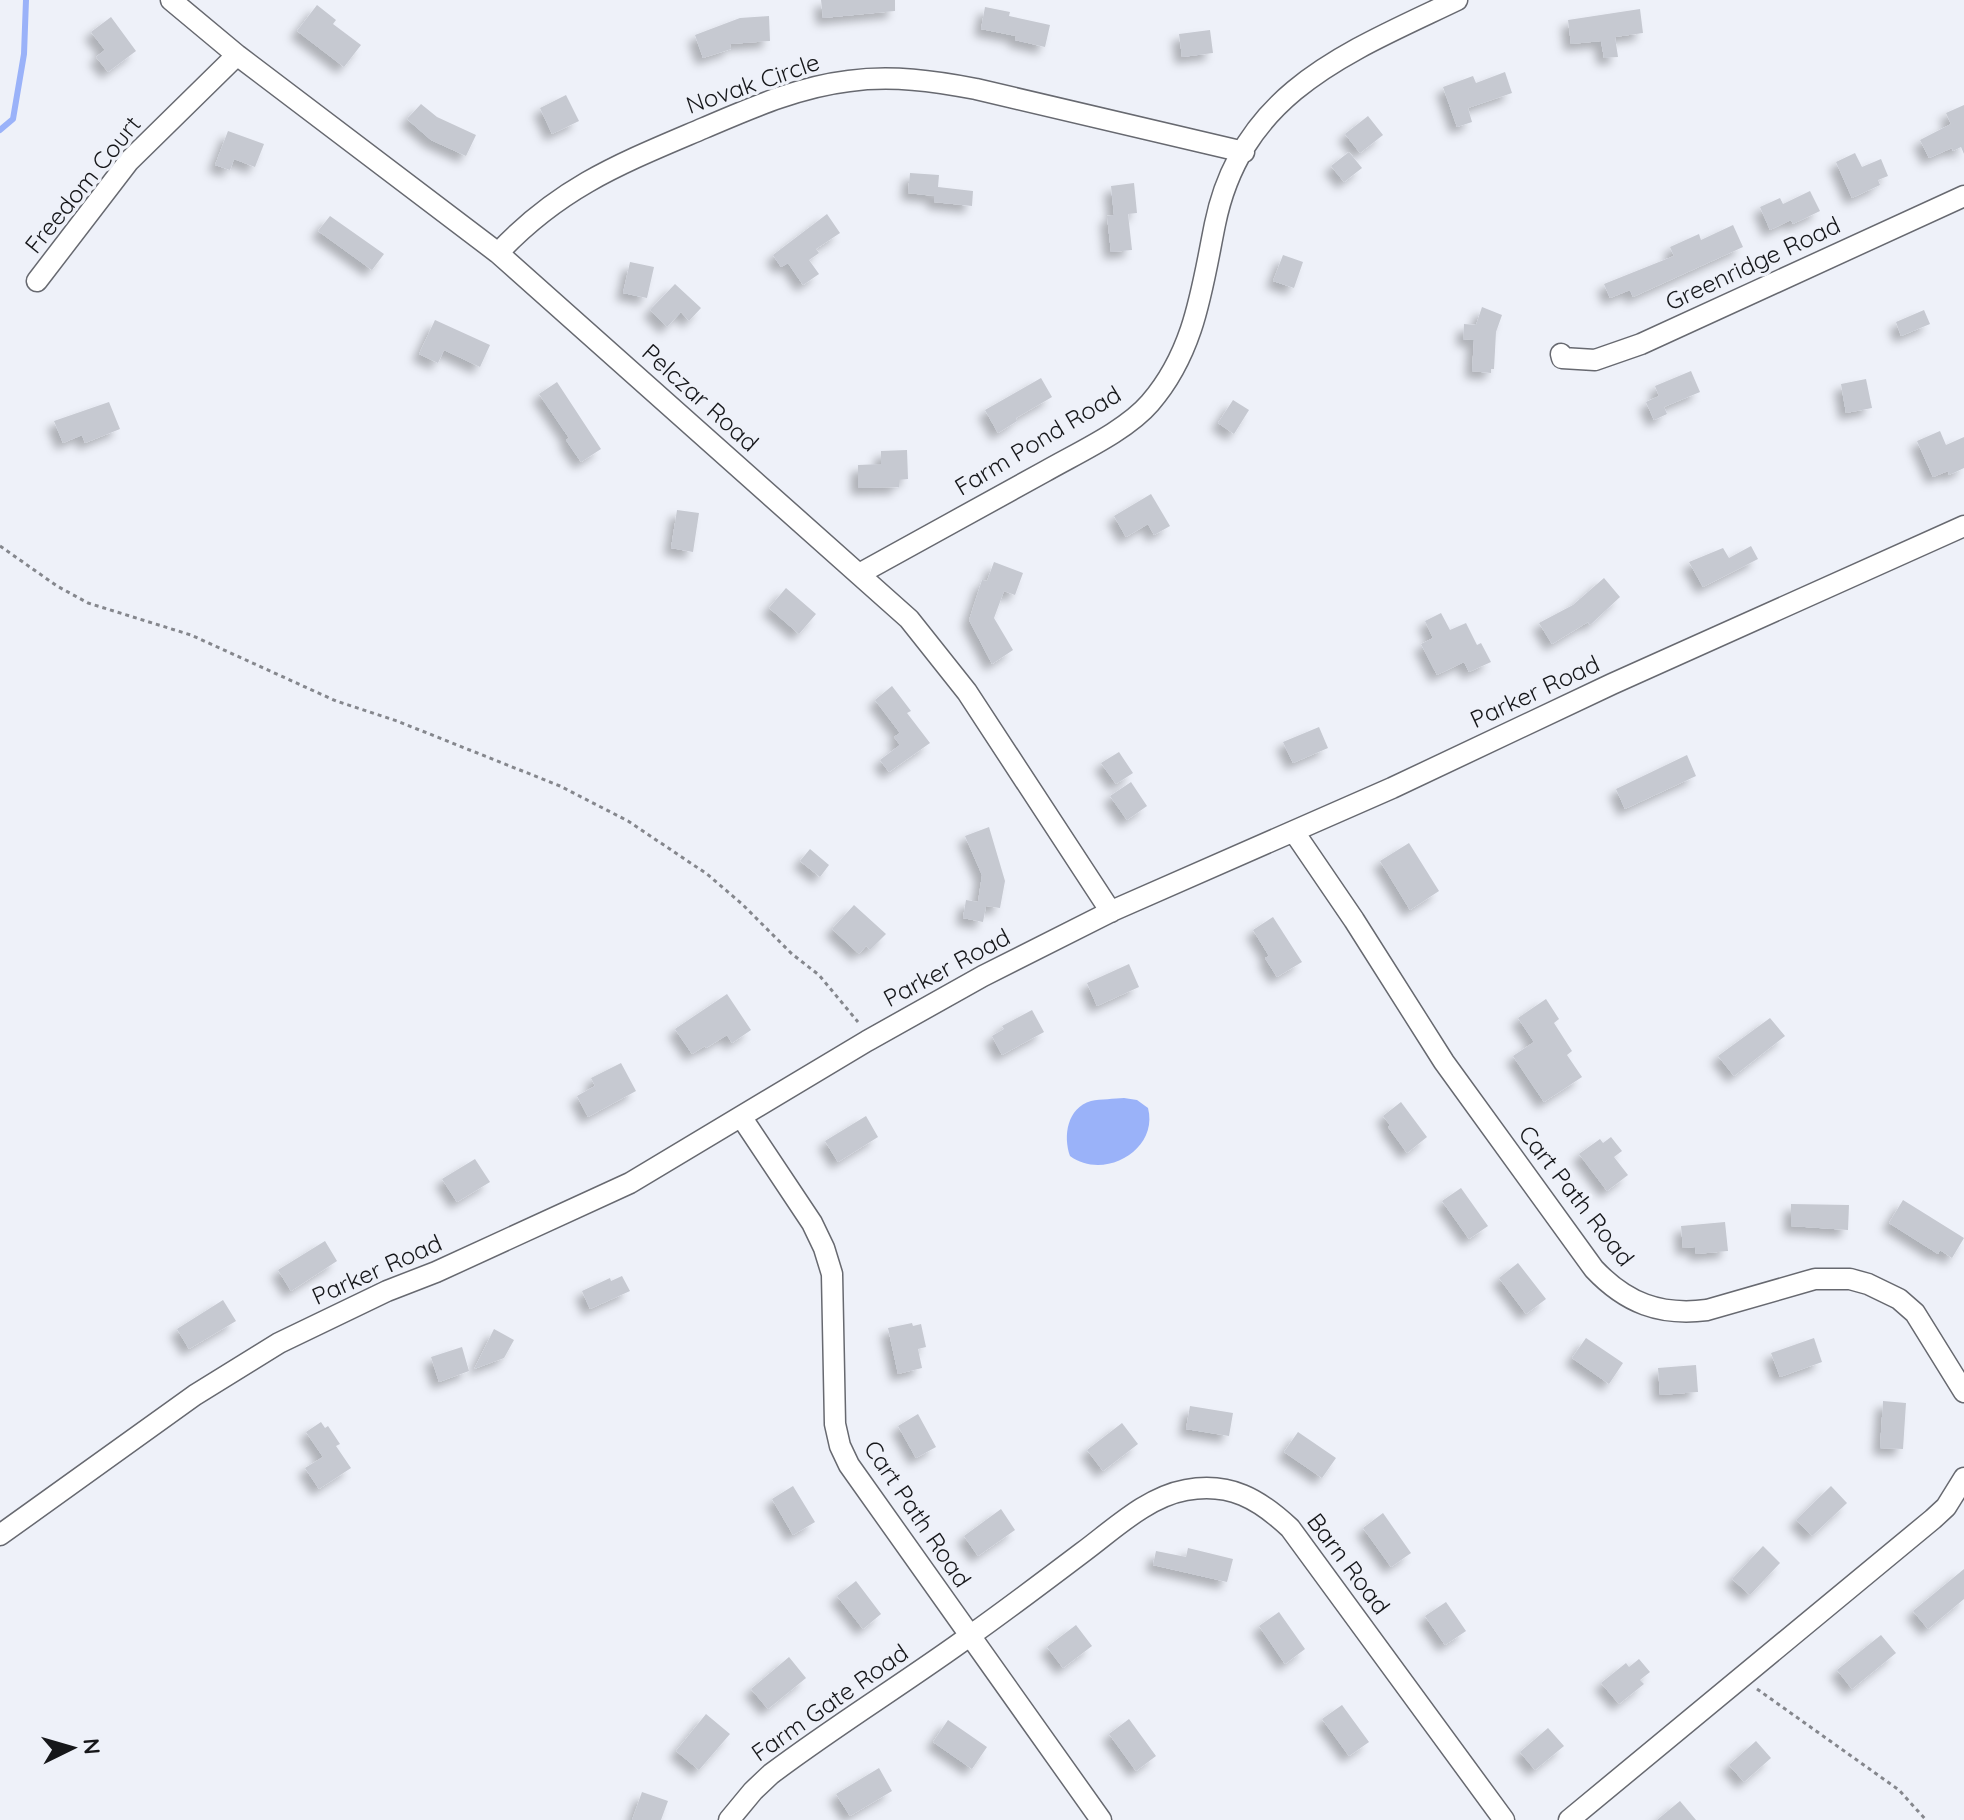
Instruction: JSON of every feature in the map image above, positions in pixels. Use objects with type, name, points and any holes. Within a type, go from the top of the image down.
[{"type":"street","name":"Pelczar Road","points":[[171,0],[237,55],[498,253],[886,597],[928,639],[967,692],[1111,912]]},
{"type":"street","name":"Farm Pond Road","points":[[859,574],[1100,440],[1148,405],[1176,366],[1186,346],[1204,287],[1216,220],[1227,186],[1244,152],[1272,111],[1309,76],[1373,40],[1457,0]]},
{"type":"street","name":"Freedom Court","points":[[37,281],[129,161],[237,55]]},
{"type":"street","name":"Novak Circle","points":[[498,253],[556,200],[607,169],[791,93],[848,81],[873,78],[933,81],[1244,152]]},
{"type":"street","name":"Greenridge Road","points":[[1561,354],[1562,358],[1595,360],[1641,344],[1964,196]]},
{"type":"street","name":"Parker Road","points":[[0,1535],[106,1462],[195,1395],[267,1349],[387,1291],[608,1195],[983,976],[1111,912],[1294,832],[1612,684],[1964,526]]},
{"type":"street","name":"Cart Path Road","points":[[1294,832],[1452,1074],[1606,1282],[1637,1303],[1672,1313],[1707,1310],[1815,1279],[1850,1279],[1868,1284],[1899,1299],[1915,1313],[1964,1392]]},
{"type":"street","name":"Cart Path Road","points":[[742,1118],[812,1223],[832,1274],[835,1424],[840,1446],[860,1485],[1101,1820]]},
{"type":"street","points":[[1569,1820],[1933,1519],[1946,1507],[1964,1478]]},
{"type":"street","name":"Barn Road","points":[[969,1637],[1146,1506],[1184,1490],[1204,1488],[1229,1490],[1253,1498],[1281,1519],[1307,1548],[1504,1820]]},
{"type":"street","name":"Farm Gate Road","points":[[729,1820],[771,1774],[969,1637]]},
{"type":"path","points":[[0,546],[88,603],[191,635],[336,701],[397,721],[560,786],[628,821],[707,874],[742,904],[836,994],[869,1040]]},
{"type":"path","points":[[1741,1678],[1899,1790],[1926,1820]]},
{"type":"water","points":[[1137,1100],[1148,1108],[1149,1123],[1145,1137],[1137,1148],[1113,1163],[1098,1165],[1070,1156],[1067,1132],[1077,1110],[1091,1101]]},
{"type":"building","points":[[821,0],[895,0],[895,11],[823,18]]},
{"type":"building","points":[[317,5],[336,20],[333,24],[361,45],[344,67],[297,31]]},
{"type":"building","points":[[985,7],[1050,25],[1045,47],[1015,40],[1016,36],[981,29]]},
{"type":"building","points":[[1640,9],[1643,33],[1615,37],[1618,57],[1604,58],[1601,41],[1571,44],[1568,20]]},
{"type":"building","points":[[769,16],[770,41],[730,44],[731,49],[703,58],[695,35],[740,18]]},
{"type":"building","points":[[111,17],[136,51],[108,72],[96,57],[105,50],[91,32]]},
{"type":"building","points":[[1210,30],[1213,53],[1182,57],[1179,34]]},
{"type":"building","points":[[1505,72],[1512,93],[1468,108],[1472,122],[1457,127],[1443,87],[1473,76],[1476,83]]},
{"type":"building","points":[[566,95],[579,121],[552,134],[540,108]]},
{"type":"building","points":[[421,104],[437,117],[476,135],[466,156],[431,140],[407,119]]},
{"type":"building","points":[[1964,105],[1964,154],[1961,147],[1953,151],[1952,148],[1929,158],[1920,140],[1951,124],[1946,113]]},
{"type":"building","points":[[1368,116],[1383,135],[1360,153],[1345,134]]},
{"type":"building","points":[[228,131],[264,144],[255,167],[234,159],[230,170],[215,165]]},
{"type":"building","points":[[1349,152],[1362,168],[1344,182],[1331,166]]},
{"type":"building","points":[[1855,153],[1862,167],[1881,159],[1888,176],[1878,180],[1880,185],[1852,198],[1836,162]]},
{"type":"building","points":[[910,173],[939,175],[938,187],[973,191],[972,206],[934,202],[934,196],[908,193]]},
{"type":"building","points":[[1134,183],[1137,213],[1128,214],[1132,250],[1111,252],[1107,216],[1114,215],[1111,186]]},
{"type":"building","points":[[1810,191],[1820,211],[1793,224],[1791,220],[1770,230],[1760,207],[1780,198],[1783,204]]},
{"type":"building","points":[[827,214],[840,233],[816,249],[819,253],[809,260],[819,274],[803,285],[788,263],[781,267],[773,255]]},
{"type":"building","points":[[330,216],[384,254],[372,270],[318,231]]},
{"type":"building","points":[[1733,225],[1743,247],[1633,297],[1630,290],[1610,298],[1604,284],[1674,256],[1670,247],[1699,234],[1701,240]]},
{"type":"building","points":[[1283,255],[1303,262],[1294,288],[1273,281]]},
{"type":"building","points":[[630,262],[654,267],[647,298],[623,293]]},
{"type":"building","points":[[675,284],[701,308],[689,321],[681,312],[667,327],[650,310]]},
{"type":"building","points":[[1482,307],[1502,315],[1496,332],[1494,369],[1491,373],[1472,371],[1474,340],[1463,339],[1464,324],[1476,325]]},
{"type":"building","points":[[1924,310],[1930,324],[1901,336],[1896,322]]},
{"type":"building","points":[[435,320],[490,345],[480,367],[444,350],[438,363],[419,354]]},
{"type":"building","points":[[1691,371],[1700,392],[1664,407],[1667,414],[1654,420],[1646,402],[1659,396],[1655,386]]},
{"type":"building","points":[[1041,378],[1052,397],[1016,418],[1017,421],[998,433],[985,410]]},
{"type":"building","points":[[1866,379],[1872,408],[1846,413],[1841,384]]},
{"type":"building","points":[[557,382],[601,449],[581,462],[566,440],[569,438],[539,394]]},
{"type":"building","points":[[1233,400],[1249,410],[1234,434],[1218,423]]},
{"type":"building","points":[[109,402],[120,429],[85,443],[82,435],[63,443],[54,421]]},
{"type":"building","points":[[1940,431],[1946,445],[1964,437],[1964,468],[1949,475],[1948,471],[1933,477],[1917,441]]},
{"type":"building","points":[[907,450],[908,479],[899,480],[899,487],[858,488],[858,465],[881,464],[881,451]]},
{"type":"building","points":[[1151,494],[1170,526],[1154,535],[1148,524],[1126,537],[1114,516]]},
{"type":"building","points":[[677,510],[699,513],[693,552],[671,548]]},
{"type":"building","points":[[1751,546],[1758,559],[1703,587],[1689,562],[1723,548],[1729,558]]},
{"type":"building","points":[[994,562],[1023,573],[1015,595],[1004,591],[994,618],[1013,650],[992,664],[969,620],[982,580],[987,581]]},
{"type":"building","points":[[1604,578],[1620,597],[1590,625],[1588,622],[1552,644],[1539,623],[1573,605]]},
{"type":"building","points":[[786,588],[816,614],[799,634],[769,608]]},
{"type":"building","points":[[1441,613],[1450,630],[1466,623],[1477,645],[1481,643],[1491,662],[1469,672],[1464,662],[1437,675],[1421,644],[1433,638],[1425,621]]},
{"type":"building","points":[[892,686],[911,711],[907,713],[930,743],[889,772],[880,760],[900,745],[894,737],[900,733],[875,700]]},
{"type":"building","points":[[1319,727],[1328,748],[1293,763],[1283,742]]},
{"type":"building","points":[[1119,752],[1133,773],[1116,784],[1101,763]]},
{"type":"building","points":[[1687,755],[1696,776],[1625,809],[1616,789]]},
{"type":"building","points":[[1131,782],[1147,806],[1127,820],[1110,796]]},
{"type":"building","points":[[989,827],[1005,881],[1000,908],[986,906],[983,922],[963,918],[966,900],[978,902],[982,875],[965,836]]},
{"type":"building","points":[[1409,843],[1439,891],[1410,910],[1380,861]]},
{"type":"building","points":[[810,849],[829,865],[820,877],[800,861]]},
{"type":"building","points":[[854,905],[886,934],[870,950],[866,946],[859,954],[832,929]]},
{"type":"building","points":[[1273,917],[1302,962],[1277,977],[1265,958],[1269,956],[1253,930]]},
{"type":"building","points":[[1129,964],[1139,987],[1097,1006],[1087,983]]},
{"type":"building","points":[[727,994],[751,1030],[732,1043],[727,1035],[692,1054],[675,1029]]},
{"type":"building","points":[[1546,999],[1559,1019],[1554,1023],[1572,1051],[1567,1055],[1582,1077],[1544,1102],[1513,1056],[1534,1042],[1518,1018]]},
{"type":"building","points":[[1032,1010],[1044,1032],[1002,1055],[992,1036],[1004,1029],[1002,1026]]},
{"type":"building","points":[[1770,1018],[1785,1036],[1734,1076],[1718,1056]]},
{"type":"building","points":[[621,1063],[636,1091],[588,1117],[577,1096],[595,1086],[591,1078]]},
{"type":"building","points":[[1401,1102],[1427,1137],[1407,1153],[1383,1116]]},
{"type":"building","points":[[866,1116],[878,1137],[838,1162],[825,1141]]},
{"type":"building","points":[[1611,1137],[1622,1151],[1614,1157],[1628,1175],[1607,1191],[1579,1154],[1600,1139],[1603,1143]]},
{"type":"building","points":[[475,1159],[490,1182],[457,1202],[442,1179]]},
{"type":"building","points":[[1461,1188],[1488,1226],[1469,1239],[1442,1201]]},
{"type":"building","points":[[1903,1200],[1964,1238],[1952,1258],[1940,1250],[1938,1254],[1889,1223]]},
{"type":"building","points":[[1791,1204],[1849,1205],[1848,1230],[1791,1226]]},
{"type":"building","points":[[1725,1222],[1728,1251],[1696,1254],[1695,1247],[1683,1248],[1681,1226]]},
{"type":"building","points":[[325,1241],[337,1261],[291,1291],[278,1270]]},
{"type":"building","points":[[1518,1263],[1546,1299],[1526,1314],[1499,1278]]},
{"type":"building","points":[[622,1276],[630,1291],[590,1309],[582,1291]]},
{"type":"building","points":[[223,1300],[236,1321],[189,1349],[177,1329]]},
{"type":"building","points":[[912,1323],[913,1326],[921,1324],[926,1347],[918,1349],[922,1368],[898,1374],[888,1328]]},
{"type":"building","points":[[494,1329],[514,1340],[504,1358],[474,1369]]},
{"type":"building","points":[[1586,1338],[1623,1363],[1609,1384],[1572,1358]]},
{"type":"building","points":[[1814,1338],[1822,1362],[1780,1377],[1771,1353]]},
{"type":"building","points":[[462,1347],[469,1371],[439,1382],[431,1357]]},
{"type":"building","points":[[1696,1365],[1698,1392],[1660,1395],[1658,1368]]},
{"type":"building","points":[[1883,1401],[1906,1403],[1903,1449],[1880,1448]]},
{"type":"building","points":[[1190,1406],[1233,1413],[1229,1436],[1186,1429]]},
{"type":"building","points":[[918,1414],[936,1447],[916,1458],[898,1426]]},
{"type":"building","points":[[321,1422],[325,1428],[328,1426],[340,1444],[336,1446],[351,1468],[319,1489],[305,1468],[323,1457],[306,1432]]},
{"type":"building","points":[[1122,1423],[1138,1444],[1103,1471],[1087,1450]]},
{"type":"building","points":[[1298,1432],[1336,1458],[1322,1478],[1284,1452]]},
{"type":"building","points":[[793,1486],[815,1522],[793,1535],[772,1499]]},
{"type":"building","points":[[1831,1486],[1847,1503],[1812,1536],[1796,1520]]},
{"type":"building","points":[[1001,1509],[1015,1530],[978,1556],[964,1536]]},
{"type":"building","points":[[1383,1513],[1411,1553],[1391,1567],[1363,1528]]},
{"type":"building","points":[[1763,1546],[1780,1563],[1750,1595],[1732,1579]]},
{"type":"building","points":[[1188,1548],[1233,1559],[1227,1582],[1153,1565],[1156,1551],[1186,1557]]},
{"type":"building","points":[[1964,1569],[1964,1599],[1928,1629],[1913,1611]]},
{"type":"building","points":[[856,1581],[881,1614],[863,1629],[837,1596]]},
{"type":"building","points":[[1446,1602],[1466,1631],[1445,1645],[1425,1616]]},
{"type":"building","points":[[1279,1612],[1305,1649],[1285,1664],[1259,1626]]},
{"type":"building","points":[[1076,1625],[1092,1646],[1063,1668],[1047,1647]]},
{"type":"building","points":[[1881,1635],[1896,1653],[1852,1689],[1837,1670]]},
{"type":"building","points":[[789,1657],[806,1678],[768,1709],[751,1689]]},
{"type":"building","points":[[1639,1659],[1650,1672],[1640,1680],[1644,1684],[1619,1704],[1601,1683],[1626,1663],[1629,1667]]},
{"type":"building","points":[[1342,1705],[1369,1742],[1349,1756],[1322,1719]]},
{"type":"building","points":[[706,1714],[730,1734],[699,1770],[676,1751]]},
{"type":"building","points":[[1129,1719],[1156,1756],[1136,1771],[1109,1734]]},
{"type":"building","points":[[948,1720],[987,1747],[972,1769],[933,1742]]},
{"type":"building","points":[[1548,1728],[1564,1746],[1535,1770],[1520,1752]]},
{"type":"building","points":[[1756,1741],[1771,1758],[1744,1782],[1729,1765]]},
{"type":"building","points":[[879,1768],[892,1791],[850,1816],[836,1794]]},
{"type":"building","points":[[642,1792],[668,1801],[661,1820],[632,1820]]},
{"type":"building","points":[[1680,1801],[1696,1820],[1657,1820]]},
{"type":"waterway","points":[[0,130],[13,119],[24,54],[26,0]]}]
